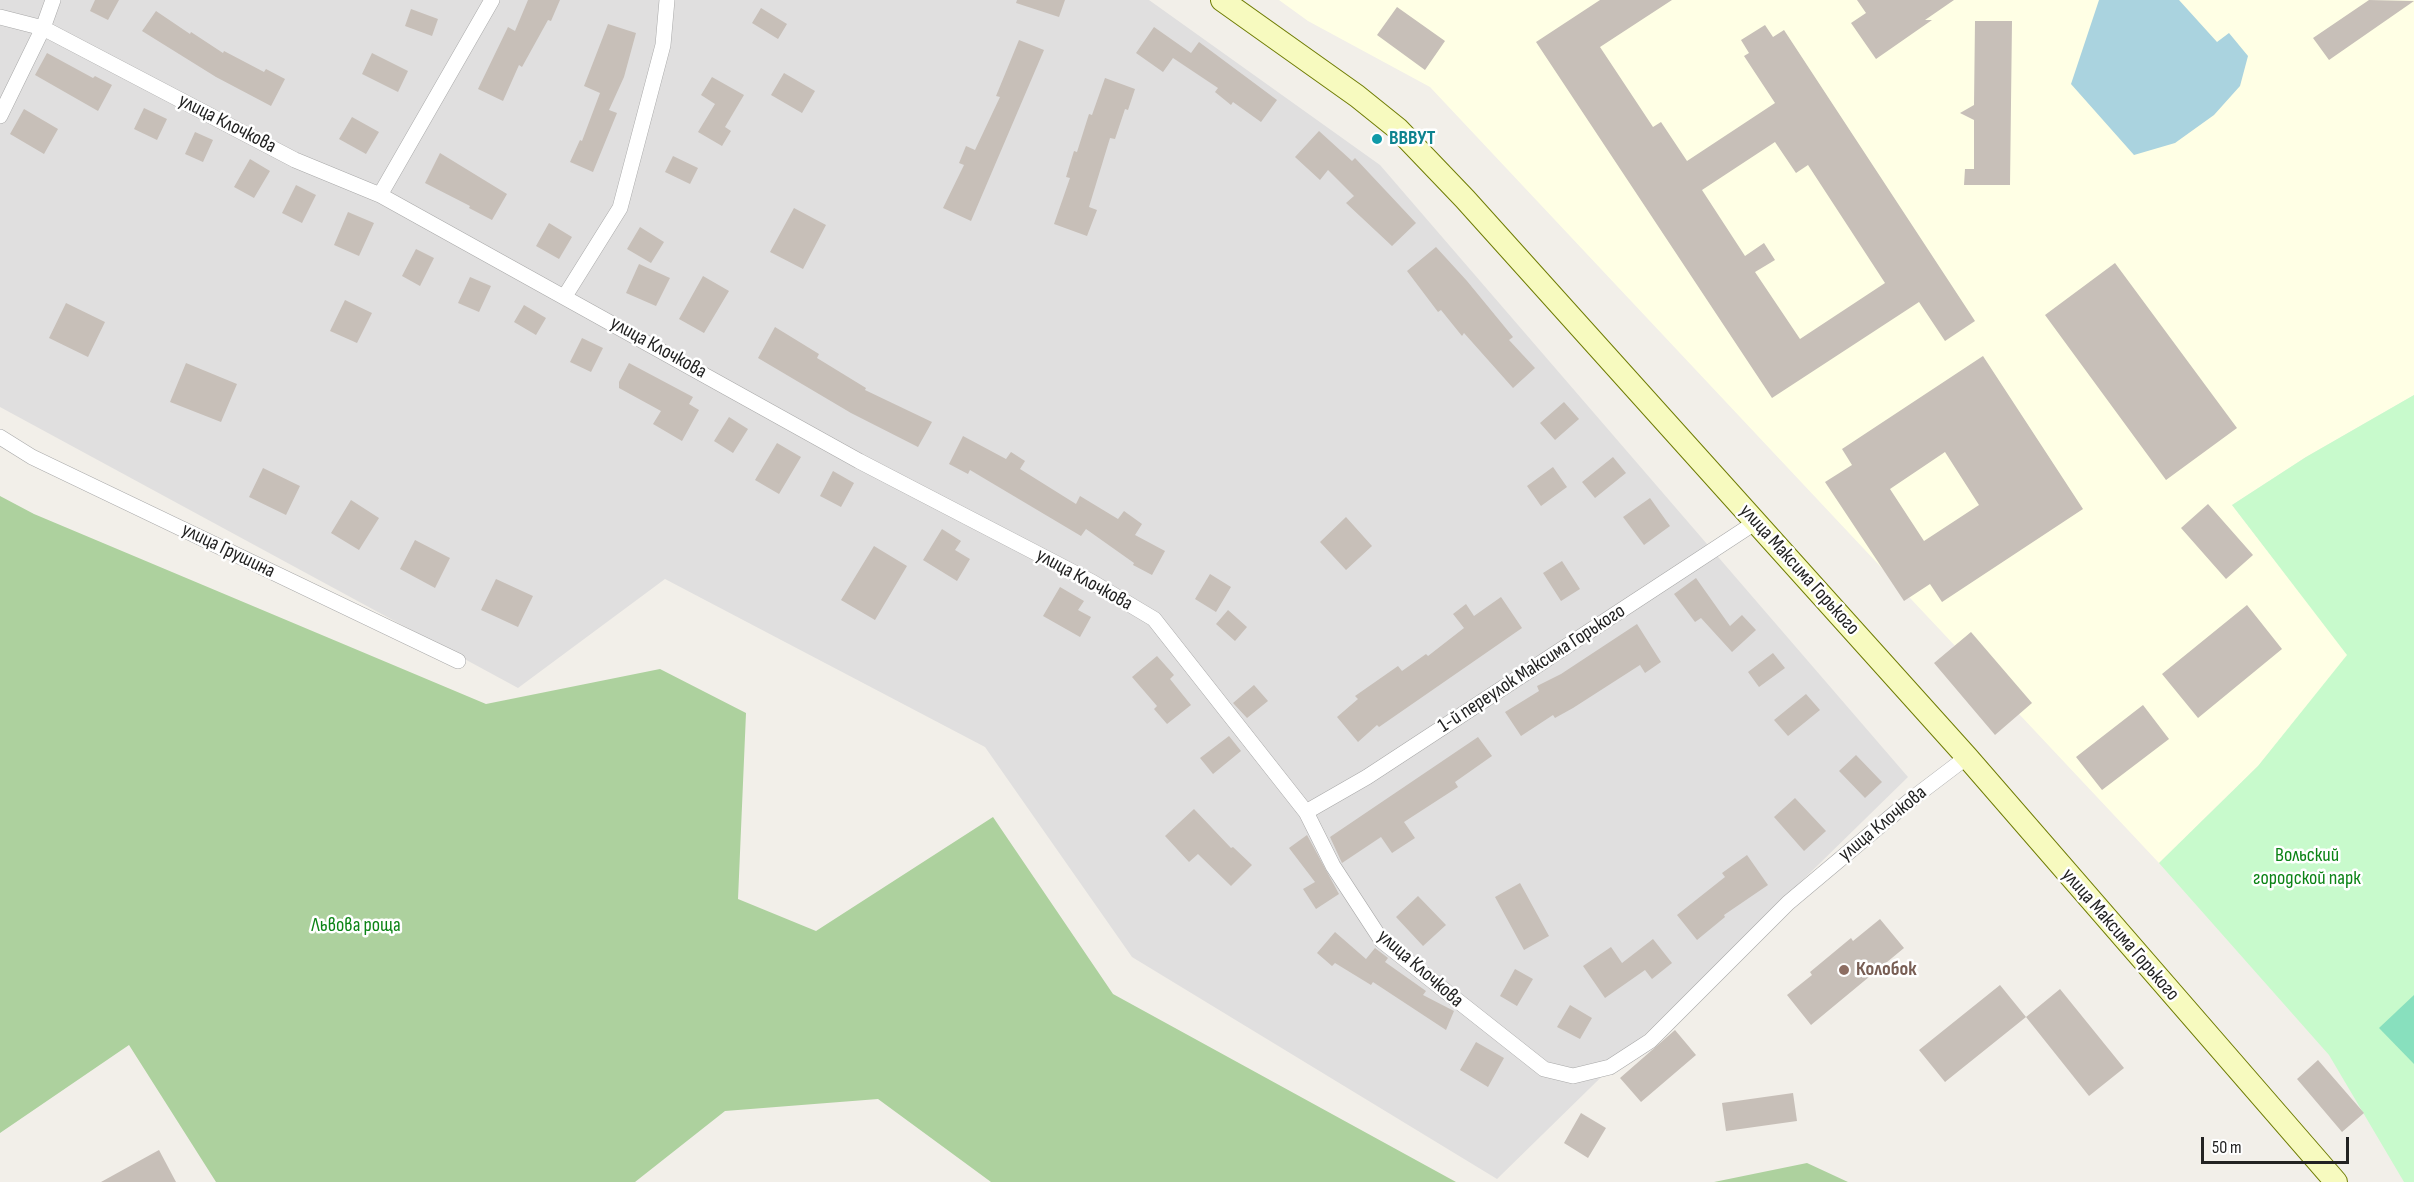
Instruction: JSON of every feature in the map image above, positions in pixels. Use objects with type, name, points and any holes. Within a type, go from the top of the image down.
[{"type":"main road","name":"улица Максима Горького","points":[[1222,0],[1357,96],[1398,129],[1465,198],[1967,758],[2336,1182]]},
{"type":"street","points":[[0,116],[43,28],[53,0]]},
{"type":"street","points":[[380,195],[492,0]]},
{"type":"street","points":[[565,296],[620,208],[663,45],[667,0]]},
{"type":"street","name":"улица Клочкова","points":[[0,17],[43,28],[295,160],[380,195],[859,461],[1092,582],[1154,619],[1306,812],[1333,867],[1382,941],[1544,1069],[1573,1076],[1610,1068],[1650,1041],[1788,903],[1913,798],[1967,758]]},
{"type":"street","name":"улица Грушина","points":[[0,437],[32,457],[458,662]]},
{"type":"street","name":"1-й переулок Максима Горького","points":[[1306,812],[1367,777],[1756,522]]},
{"type":"shaded area","points":[[0,0],[1149,0],[1380,165],[1908,777],[1497,1179],[1132,957],[985,747],[665,579],[518,688],[0,407]]},
{"type":"shaded area","points":[[1279,0],[2414,0],[2414,395],[2306,457],[2232,505],[2348,655],[2258,766],[2159,863],[1430,87],[1308,21]]},
{"type":"green space","name":"Вольский городской парк","points":[[2414,395],[2414,1182],[2404,1182],[2329,1055],[2159,863],[2258,766],[2347,655],[2232,505],[2306,457]]},
{"type":"green space","name":"Львова роща","points":[[0,496],[34,514],[486,704],[660,669],[746,713],[738,899],[816,931],[993,817],[1113,994],[1456,1182],[991,1182],[878,1099],[725,1111],[635,1182],[216,1182],[129,1045],[0,1133]]},
{"type":"green space","points":[[2414,995],[2414,1064],[2379,1028]]},
{"type":"green space","points":[[1807,1163],[1848,1182],[1714,1182]]},
{"type":"water","points":[[2099,0],[2179,0],[2217,42],[2229,33],[2248,56],[2240,86],[2214,115],[2175,143],[2134,155],[2071,84]]},
{"type":"building","points":[[95,0],[119,0],[108,20],[90,11]]},
{"type":"building","points":[[528,0],[560,0],[551,21],[548,20],[522,67],[519,65],[503,101],[478,89],[508,27],[515,31]]},
{"type":"building","points":[[1017,0],[1065,0],[1059,17],[1016,3]]},
{"type":"building","points":[[1600,0],[1672,0],[1600,47],[1653,127],[1661,122],[1687,161],[1775,103],[1744,56],[1749,53],[1741,40],[1765,25],[1773,37],[1784,30],[1975,321],[1945,341],[1919,302],[1772,398],[1536,42]],"holes":[[[1775,142],[1796,173],[1808,165],[1885,283],[1800,339],[1755,272],[1775,260],[1764,243],[1745,256],[1702,190]]]},
{"type":"building","points":[[1857,0],[1954,0],[1925,20],[1932,20],[1876,59],[1851,23],[1866,13]]},
{"type":"building","points":[[2369,0],[2414,1],[2329,60],[2313,38]]},
{"type":"building","points":[[1397,7],[1445,41],[1425,70],[1377,35]]},
{"type":"building","points":[[761,8],[787,24],[778,39],[752,23]]},
{"type":"building","points":[[411,9],[438,19],[432,36],[405,26]]},
{"type":"building","points":[[156,11],[223,53],[224,51],[264,72],[266,69],[285,79],[271,106],[216,77],[142,31]]},
{"type":"building","points":[[1975,21],[2012,21],[2010,185],[1964,185],[1965,169],[1974,169],[1974,120],[1960,113],[1974,105]]},
{"type":"building","points":[[608,24],[636,33],[624,77],[609,110],[617,113],[593,172],[570,162],[580,140],[582,141],[600,93],[584,86]]},
{"type":"building","points":[[1154,27],[1191,53],[1199,42],[1277,100],[1261,122],[1233,102],[1231,105],[1215,92],[1218,88],[1173,58],[1163,72],[1136,53]]},
{"type":"building","points":[[1019,40],[1044,50],[971,221],[943,208],[964,165],[959,163],[966,146],[975,150],[1000,97],[996,96]]},
{"type":"building","points":[[47,53],[93,78],[95,76],[112,85],[98,111],[35,75]]},
{"type":"building","points":[[372,53],[408,71],[398,92],[362,74]]},
{"type":"building","points":[[784,73],[815,91],[802,113],[771,95]]},
{"type":"building","points":[[712,77],[744,95],[725,127],[731,131],[722,146],[698,132],[715,104],[701,95]]},
{"type":"building","points":[[1105,78],[1135,89],[1128,110],[1125,109],[1115,139],[1110,138],[1089,207],[1097,210],[1087,236],[1054,224],[1070,178],[1066,177],[1074,151],[1077,152],[1089,114],[1092,115]]},
{"type":"building","points":[[144,108],[167,119],[157,140],[134,129]]},
{"type":"building","points":[[24,109],[58,129],[44,154],[10,134]]},
{"type":"building","points":[[352,117],[379,132],[366,154],[339,139]]},
{"type":"building","points":[[1319,131],[1352,161],[1355,158],[1416,223],[1392,246],[1346,203],[1354,196],[1328,170],[1320,180],[1295,157]]},
{"type":"building","points":[[195,132],[213,140],[203,162],[185,154]]},
{"type":"building","points":[[440,153],[507,194],[492,220],[425,183]]},
{"type":"building","points":[[673,156],[698,168],[690,184],[665,172]]},
{"type":"building","points":[[250,159],[270,171],[254,198],[234,187]]},
{"type":"building","points":[[296,185],[316,195],[302,223],[282,213]]},
{"type":"building","points":[[794,208],[826,225],[803,269],[770,252]]},
{"type":"building","points":[[348,212],[374,223],[359,256],[334,245]]},
{"type":"building","points":[[549,223],[572,237],[559,259],[536,246]]},
{"type":"building","points":[[640,227],[664,242],[651,263],[627,249]]},
{"type":"building","points":[[1436,247],[1513,337],[1509,340],[1535,368],[1513,388],[1464,333],[1462,336],[1441,310],[1438,312],[1407,271]]},
{"type":"building","points":[[416,249],[434,258],[420,286],[402,276]]},
{"type":"building","points":[[2115,263],[2237,428],[2166,480],[2045,315]]},
{"type":"building","points":[[639,264],[670,278],[656,306],[626,293]]},
{"type":"building","points":[[703,276],[729,291],[704,333],[679,319]]},
{"type":"building","points":[[470,277],[491,286],[479,312],[458,303]]},
{"type":"building","points":[[345,300],[372,313],[357,343],[330,331]]},
{"type":"building","points":[[66,303],[105,322],[88,357],[49,338]]},
{"type":"building","points":[[524,305],[546,318],[536,335],[514,322]]},
{"type":"building","points":[[775,327],[819,354],[817,358],[866,388],[865,390],[932,422],[918,447],[851,413],[758,358]]},
{"type":"building","points":[[582,338],[603,348],[591,372],[570,362]]},
{"type":"building","points":[[1983,356],[2083,509],[1942,602],[1930,584],[1904,601],[1825,482],[1852,465],[1842,449]],"holes":[[[1945,452],[1979,505],[1924,541],[1890,489]]]},
{"type":"building","points":[[186,363],[237,384],[221,422],[170,402]]},
{"type":"building","points":[[629,363],[693,397],[689,404],[699,410],[682,441],[653,424],[661,411],[619,388],[619,382]]},
{"type":"building","points":[[1564,402],[1579,419],[1555,440],[1540,423]]},
{"type":"building","points":[[729,417],[748,429],[733,453],[714,441]]},
{"type":"building","points":[[963,436],[1006,459],[1011,452],[1025,461],[1020,469],[1076,504],[1080,496],[1118,519],[1124,511],[1142,524],[1135,535],[1165,551],[1152,575],[1133,565],[1134,563],[1086,529],[1081,536],[970,470],[968,474],[949,464]]},
{"type":"building","points":[[777,443],[801,457],[779,494],[755,480]]},
{"type":"building","points":[[1613,457],[1626,473],[1595,498],[1582,482]]},
{"type":"building","points":[[1553,467],[1567,487],[1541,506],[1527,486]]},
{"type":"building","points":[[263,468],[300,486],[286,515],[249,497]]},
{"type":"building","points":[[833,471],[854,483],[841,507],[820,496]]},
{"type":"building","points":[[1650,498],[1670,526],[1644,545],[1623,517]]},
{"type":"building","points":[[351,500],[379,518],[359,550],[331,533]]},
{"type":"building","points":[[2208,504],[2253,555],[2226,579],[2181,528]]},
{"type":"building","points":[[1346,517],[1372,546],[1346,570],[1320,542]]},
{"type":"building","points":[[942,529],[961,541],[955,550],[970,559],[957,581],[923,560]]},
{"type":"building","points":[[415,540],[450,558],[435,588],[400,569]]},
{"type":"building","points":[[874,546],[907,566],[875,620],[841,600]]},
{"type":"building","points":[[1562,561],[1580,589],[1561,601],[1543,573]]},
{"type":"building","points":[[1210,574],[1231,587],[1216,612],[1195,599]]},
{"type":"building","points":[[1696,578],[1730,626],[1742,615],[1756,630],[1732,652],[1701,618],[1695,622],[1674,594]]},
{"type":"building","points":[[496,579],[533,596],[518,627],[481,610]]},
{"type":"building","points":[[1060,587],[1084,601],[1078,610],[1091,617],[1080,637],[1043,616]]},
{"type":"building","points":[[1501,597],[1522,628],[1379,727],[1377,725],[1358,742],[1337,717],[1358,699],[1355,696],[1398,666],[1402,671],[1426,654],[1428,656],[1464,628],[1453,614],[1466,604],[1474,616]]},
{"type":"building","points":[[2247,605],[2282,649],[2198,718],[2162,674]]},
{"type":"building","points":[[1228,610],[1247,627],[1235,641],[1216,624]]},
{"type":"building","points":[[1637,624],[1661,662],[1645,673],[1640,665],[1573,708],[1555,718],[1553,715],[1521,736],[1505,712],[1539,691],[1537,686],[1561,674]]},
{"type":"building","points":[[1971,632],[2032,703],[1995,735],[1934,663]]},
{"type":"building","points":[[1773,653],[1785,668],[1759,687],[1748,672]]},
{"type":"building","points":[[1157,656],[1174,675],[1170,679],[1191,705],[1167,724],[1154,709],[1157,706],[1132,677]]},
{"type":"building","points":[[1254,685],[1268,701],[1247,718],[1233,703]]},
{"type":"building","points":[[1806,694],[1820,710],[1788,736],[1774,720]]},
{"type":"building","points":[[2143,705],[2169,739],[2102,790],[2076,757]]},
{"type":"building","points":[[1229,736],[1241,751],[1213,774],[1200,758]]},
{"type":"building","points":[[1478,737],[1492,756],[1455,782],[1458,787],[1404,822],[1415,838],[1392,853],[1381,837],[1342,863],[1330,837]]},
{"type":"building","points":[[1856,755],[1882,782],[1865,798],[1839,771]]},
{"type":"building","points":[[1795,798],[1826,831],[1804,851],[1774,817]]},
{"type":"building","points":[[1194,809],[1231,848],[1233,847],[1252,865],[1231,886],[1198,854],[1189,862],[1165,836]]},
{"type":"building","points":[[1307,835],[1339,894],[1316,909],[1303,889],[1315,882],[1289,848]]},
{"type":"building","points":[[1747,855],[1768,885],[1724,915],[1725,917],[1697,940],[1677,915],[1725,877],[1722,873]]},
{"type":"building","points":[[1520,883],[1549,936],[1524,950],[1495,897]]},
{"type":"building","points":[[1418,896],[1446,925],[1423,946],[1396,917]]},
{"type":"building","points":[[1880,919],[1904,948],[1811,1025],[1787,995],[1812,975],[1810,972],[1851,938],[1853,941]]},
{"type":"building","points":[[1335,932],[1366,959],[1375,948],[1388,958],[1385,962],[1426,991],[1423,995],[1454,1011],[1446,1030],[1373,982],[1371,985],[1335,963],[1332,966],[1317,953]]},
{"type":"building","points":[[1653,939],[1672,963],[1652,979],[1645,970],[1605,998],[1583,966],[1611,947],[1622,963]]},
{"type":"building","points":[[1515,969],[1533,979],[1517,1006],[1500,996]]},
{"type":"building","points":[[2000,985],[2026,1017],[1945,1082],[1919,1050]]},
{"type":"building","points":[[2060,989],[2124,1068],[2089,1096],[2026,1017]]},
{"type":"building","points":[[1570,1005],[1592,1018],[1580,1039],[1557,1027]]},
{"type":"building","points":[[1675,1030],[1696,1055],[1641,1102],[1620,1078]]},
{"type":"building","points":[[1476,1042],[1504,1058],[1488,1087],[1460,1070]]},
{"type":"building","points":[[2318,1060],[2364,1113],[2342,1132],[2297,1079]]},
{"type":"building","points":[[1793,1093],[1797,1121],[1726,1131],[1722,1103]]},
{"type":"building","points":[[1581,1113],[1606,1128],[1588,1158],[1564,1143]]},
{"type":"building","points":[[159,1150],[176,1182],[101,1182]]},
{"type":"place","name":"ВВВУТ","points":[[1377,139]]},
{"type":"place","name":"Колобок","points":[[1844,970]]}]
